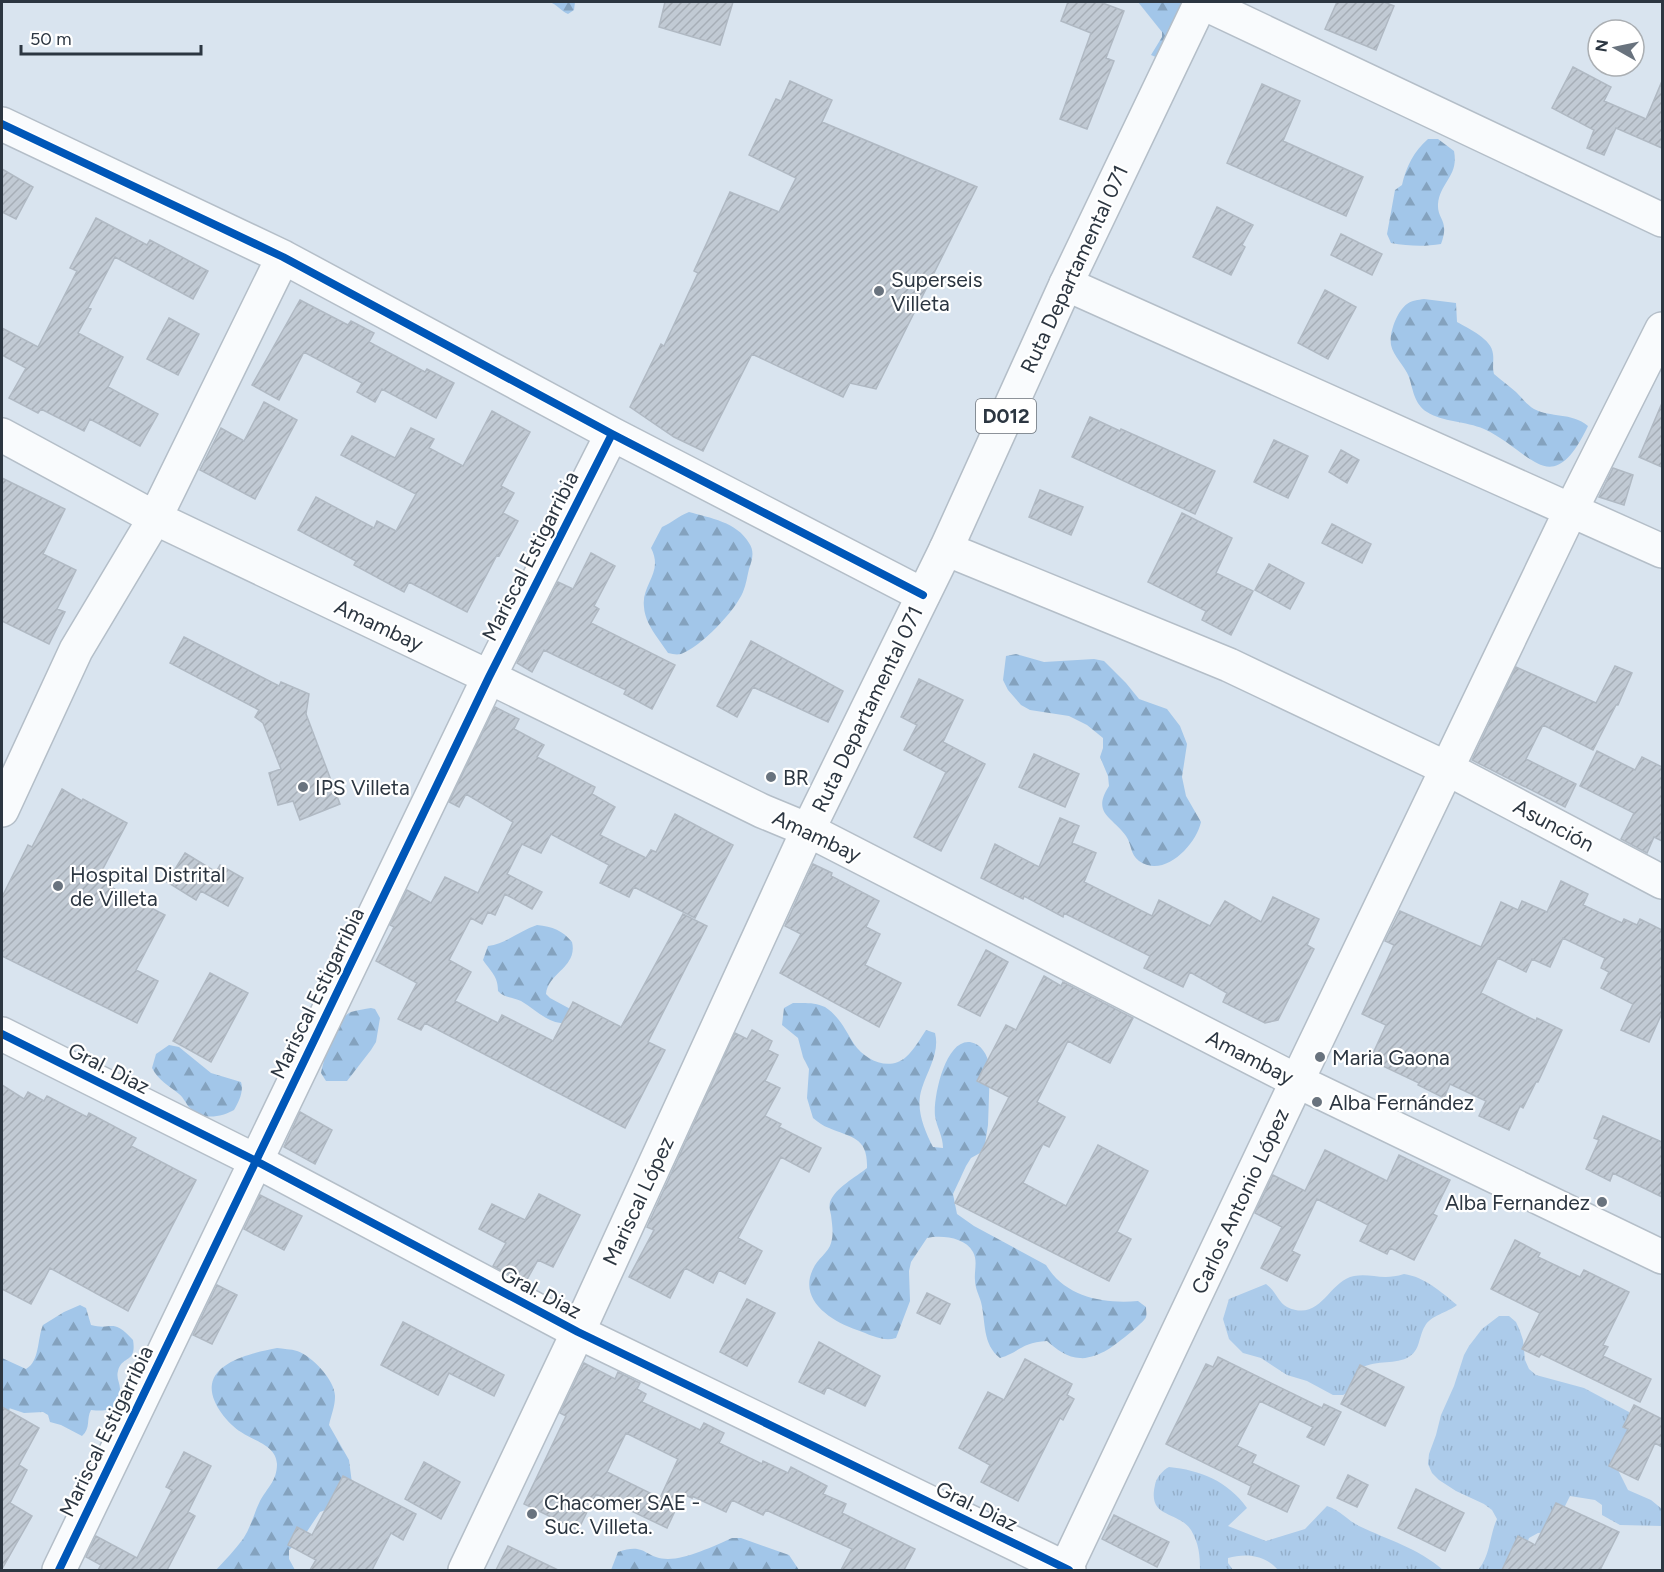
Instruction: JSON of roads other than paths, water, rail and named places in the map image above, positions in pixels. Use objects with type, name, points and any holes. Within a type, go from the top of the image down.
[{"type":"street","points":[[1201,2],[1662,219]]},
{"type":"street","name":"Ruta Departamental 071","points":[[808,830],[946,549],[1066,284],[1201,2]]},
{"type":"street","points":[[2,124],[283,257],[612,434],[923,595]]},
{"type":"street","points":[[2,810],[76,650],[155,518],[283,257]]},
{"type":"street","points":[[1066,284],[1662,551]]},
{"type":"street","name":"Carlos Antonio López","points":[[1067,1570],[1446,768],[1662,329]]},
{"type":"street","name":"Mariscal Estigarribia","points":[[59,1570],[489,677],[612,434]]},
{"type":"street","name":"Amambay","points":[[2,435],[155,518],[489,677],[762,811],[808,830],[1297,1081],[1662,1257]]},
{"type":"street","name":"Asunción","points":[[946,549],[1229,665],[1446,768],[1662,882]]},
{"type":"street","name":"Mariscal López","points":[[465,1570],[578,1332],[808,830]]},
{"type":"street","name":"Gral. Diaz","points":[[2,1034],[256,1161],[578,1332],[1067,1570]]},
{"type":"place","name":"Superseis Villeta","points":[[879,291]]},
{"type":"place","name":"BR","points":[[771,777]]},
{"type":"place","name":"IPS Villeta","points":[[303,787]]},
{"type":"place","name":"Hospital Distrital de Villeta","points":[[58,886]]},
{"type":"place","name":"Maria Gaona","points":[[1320,1057]]},
{"type":"place","name":"Alba Fernández","points":[[1317,1102]]},
{"type":"place","name":"Alba Fernandez","points":[[1602,1202]]},
{"type":"place","name":"Chacomer SAE - Suc. Villeta.","points":[[532,1514]]}]
